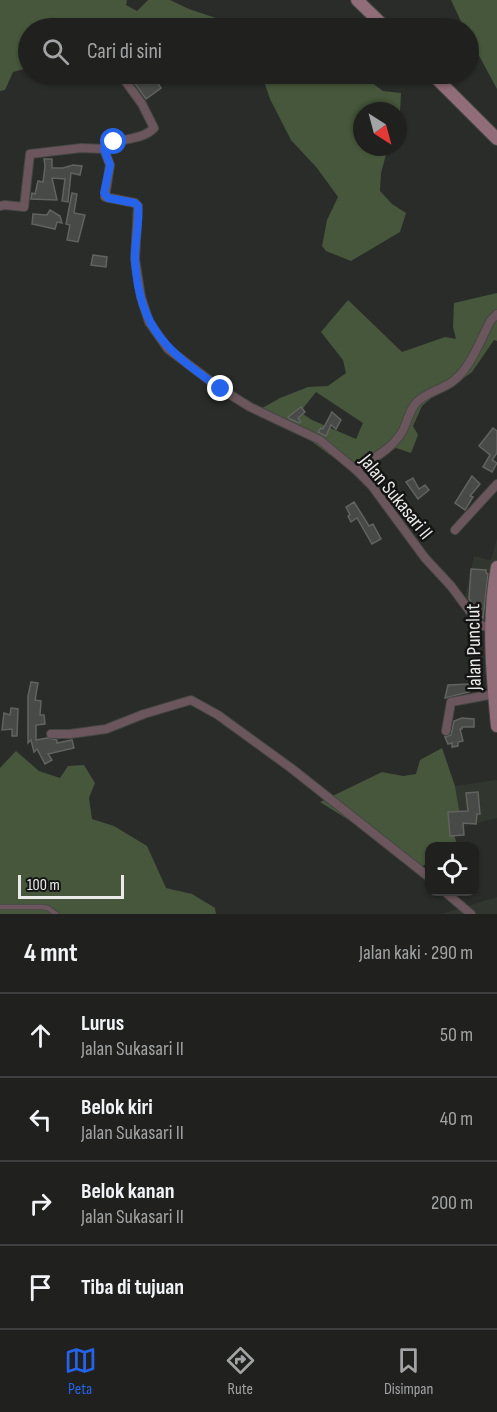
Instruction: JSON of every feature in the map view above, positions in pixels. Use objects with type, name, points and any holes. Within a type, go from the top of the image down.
[{"type":"main road","points":[[357,0],[376,18]]},
{"type":"main road","points":[[442,84],[497,140]]},
{"type":"main road","name":"Jalan Punclut","points":[[497,567],[492,591],[494,694],[497,726]]},
{"type":"street","points":[[0,206],[24,207],[30,154],[81,148],[104,149],[114,142],[139,137],[154,128],[142,104],[127,84]]},
{"type":"street","name":"Jalan Sukasari II","points":[[104,149],[110,165],[105,196],[135,203],[138,206],[135,259],[140,289],[149,322],[168,349],[221,389],[250,407],[320,440],[356,470],[372,486],[425,558],[451,586],[477,621],[492,629]]},
{"type":"street","points":[[356,470],[394,443],[416,403],[430,392],[451,382],[465,370],[491,320],[497,314]]},
{"type":"street","points":[[455,530],[497,484]]},
{"type":"street","points":[[446,731],[451,702],[494,694]]},
{"type":"street","points":[[51,734],[106,729],[144,714],[191,700],[226,721],[291,768],[425,875]]},
{"type":"street","points":[[451,896],[471,914]]},
{"type":"lane","points":[[0,907],[42,907],[56,914]]},
{"type":"shaded area","points":[[497,538],[497,621],[481,625],[465,598],[474,556],[491,560]]},
{"type":"shaded area","points":[[497,780],[497,818],[462,827],[455,786]]},
{"type":"shaded area","points":[[497,897],[497,914],[442,914]]},
{"type":"green space","points":[[0,0],[127,0],[126,5],[137,11],[148,0],[170,0],[216,18],[18,18],[18,71],[13,72],[5,90],[0,91]]},
{"type":"green space","points":[[451,0],[497,0],[497,89],[479,56],[479,18],[459,18]]},
{"type":"green space","points":[[265,84],[374,84],[383,91],[401,93],[401,102],[353,102],[353,156],[386,156],[381,173],[380,191],[392,204],[406,213],[400,232],[351,261],[326,251],[322,246],[327,220],[338,197],[317,168],[291,140]]},
{"type":"green space","points":[[497,293],[497,341],[494,340],[472,372],[452,387],[436,394],[422,406],[413,426],[418,435],[411,453],[396,448],[362,467],[349,469],[292,427],[257,411],[280,398],[308,387],[328,386],[346,373],[343,360],[321,332],[348,300],[402,352],[445,337],[456,339],[453,327],[454,303]],"holes":[[[316,392],[363,423],[356,439],[312,420],[300,412]]]},
{"type":"green space","points":[[442,748],[455,786],[462,827],[453,829],[456,842],[425,842],[425,865],[422,866],[320,802],[382,772],[403,776],[416,774],[420,760]]},
{"type":"green space","points":[[16,751],[39,771],[60,778],[68,766],[84,765],[95,783],[89,798],[92,819],[114,826],[147,846],[166,888],[192,894],[215,908],[216,914],[0,914],[0,768]]},
{"type":"building","points":[[135,84],[158,84],[161,88],[146,99]]},
{"type":"building","points":[[44,159],[52,159],[52,168],[82,166],[80,175],[71,173],[68,202],[62,201],[65,179],[52,178],[57,200],[31,199],[32,193],[35,194],[38,181],[43,182]]},
{"type":"building","points":[[72,193],[77,194],[74,213],[85,215],[78,242],[67,240],[70,225],[66,224]]},
{"type":"building","points":[[50,210],[60,216],[62,223],[57,222],[55,229],[32,224],[33,214],[47,215]]},
{"type":"building","points":[[93,255],[107,257],[106,267],[91,265]]},
{"type":"building","points":[[301,407],[305,412],[298,418],[301,422],[288,417]]},
{"type":"building","points":[[332,412],[341,420],[336,429],[331,425],[326,436],[318,432],[321,428],[323,429]]},
{"type":"building","points":[[493,428],[497,431],[497,453],[492,460],[497,463],[492,472],[483,467],[490,455],[479,446]]},
{"type":"building","points":[[472,476],[480,484],[470,496],[473,497],[465,510],[455,503]]},
{"type":"building","points":[[413,478],[419,489],[425,485],[429,490],[418,499],[406,482]]},
{"type":"building","points":[[354,502],[369,526],[373,524],[381,539],[372,544],[357,518],[351,522],[346,507]]},
{"type":"building","points":[[471,569],[486,570],[488,574],[483,618],[469,599]]},
{"type":"building","points":[[31,682],[38,683],[35,700],[41,701],[40,715],[44,715],[45,724],[36,725],[36,740],[47,738],[57,740],[57,743],[72,740],[74,748],[48,754],[52,760],[45,764],[37,749],[34,752],[31,740],[28,743],[28,696]]},
{"type":"building","points":[[469,684],[469,692],[445,698],[448,685]]},
{"type":"building","points":[[11,708],[18,709],[17,736],[12,736],[12,729],[2,730],[4,713],[10,715]]},
{"type":"building","points":[[462,718],[474,719],[474,727],[462,727],[460,729],[463,741],[458,742],[458,746],[452,747],[452,743],[448,744],[445,737],[451,735],[454,721]]},
{"type":"building","points":[[478,792],[480,814],[477,814],[476,824],[463,823],[464,835],[450,836],[448,812],[468,811],[466,793]]},
{"type":"route","points":[[114,142],[104,149],[110,165],[104,193],[108,198],[135,203],[138,206],[135,245],[136,272],[149,322],[168,349],[221,389]]}]
